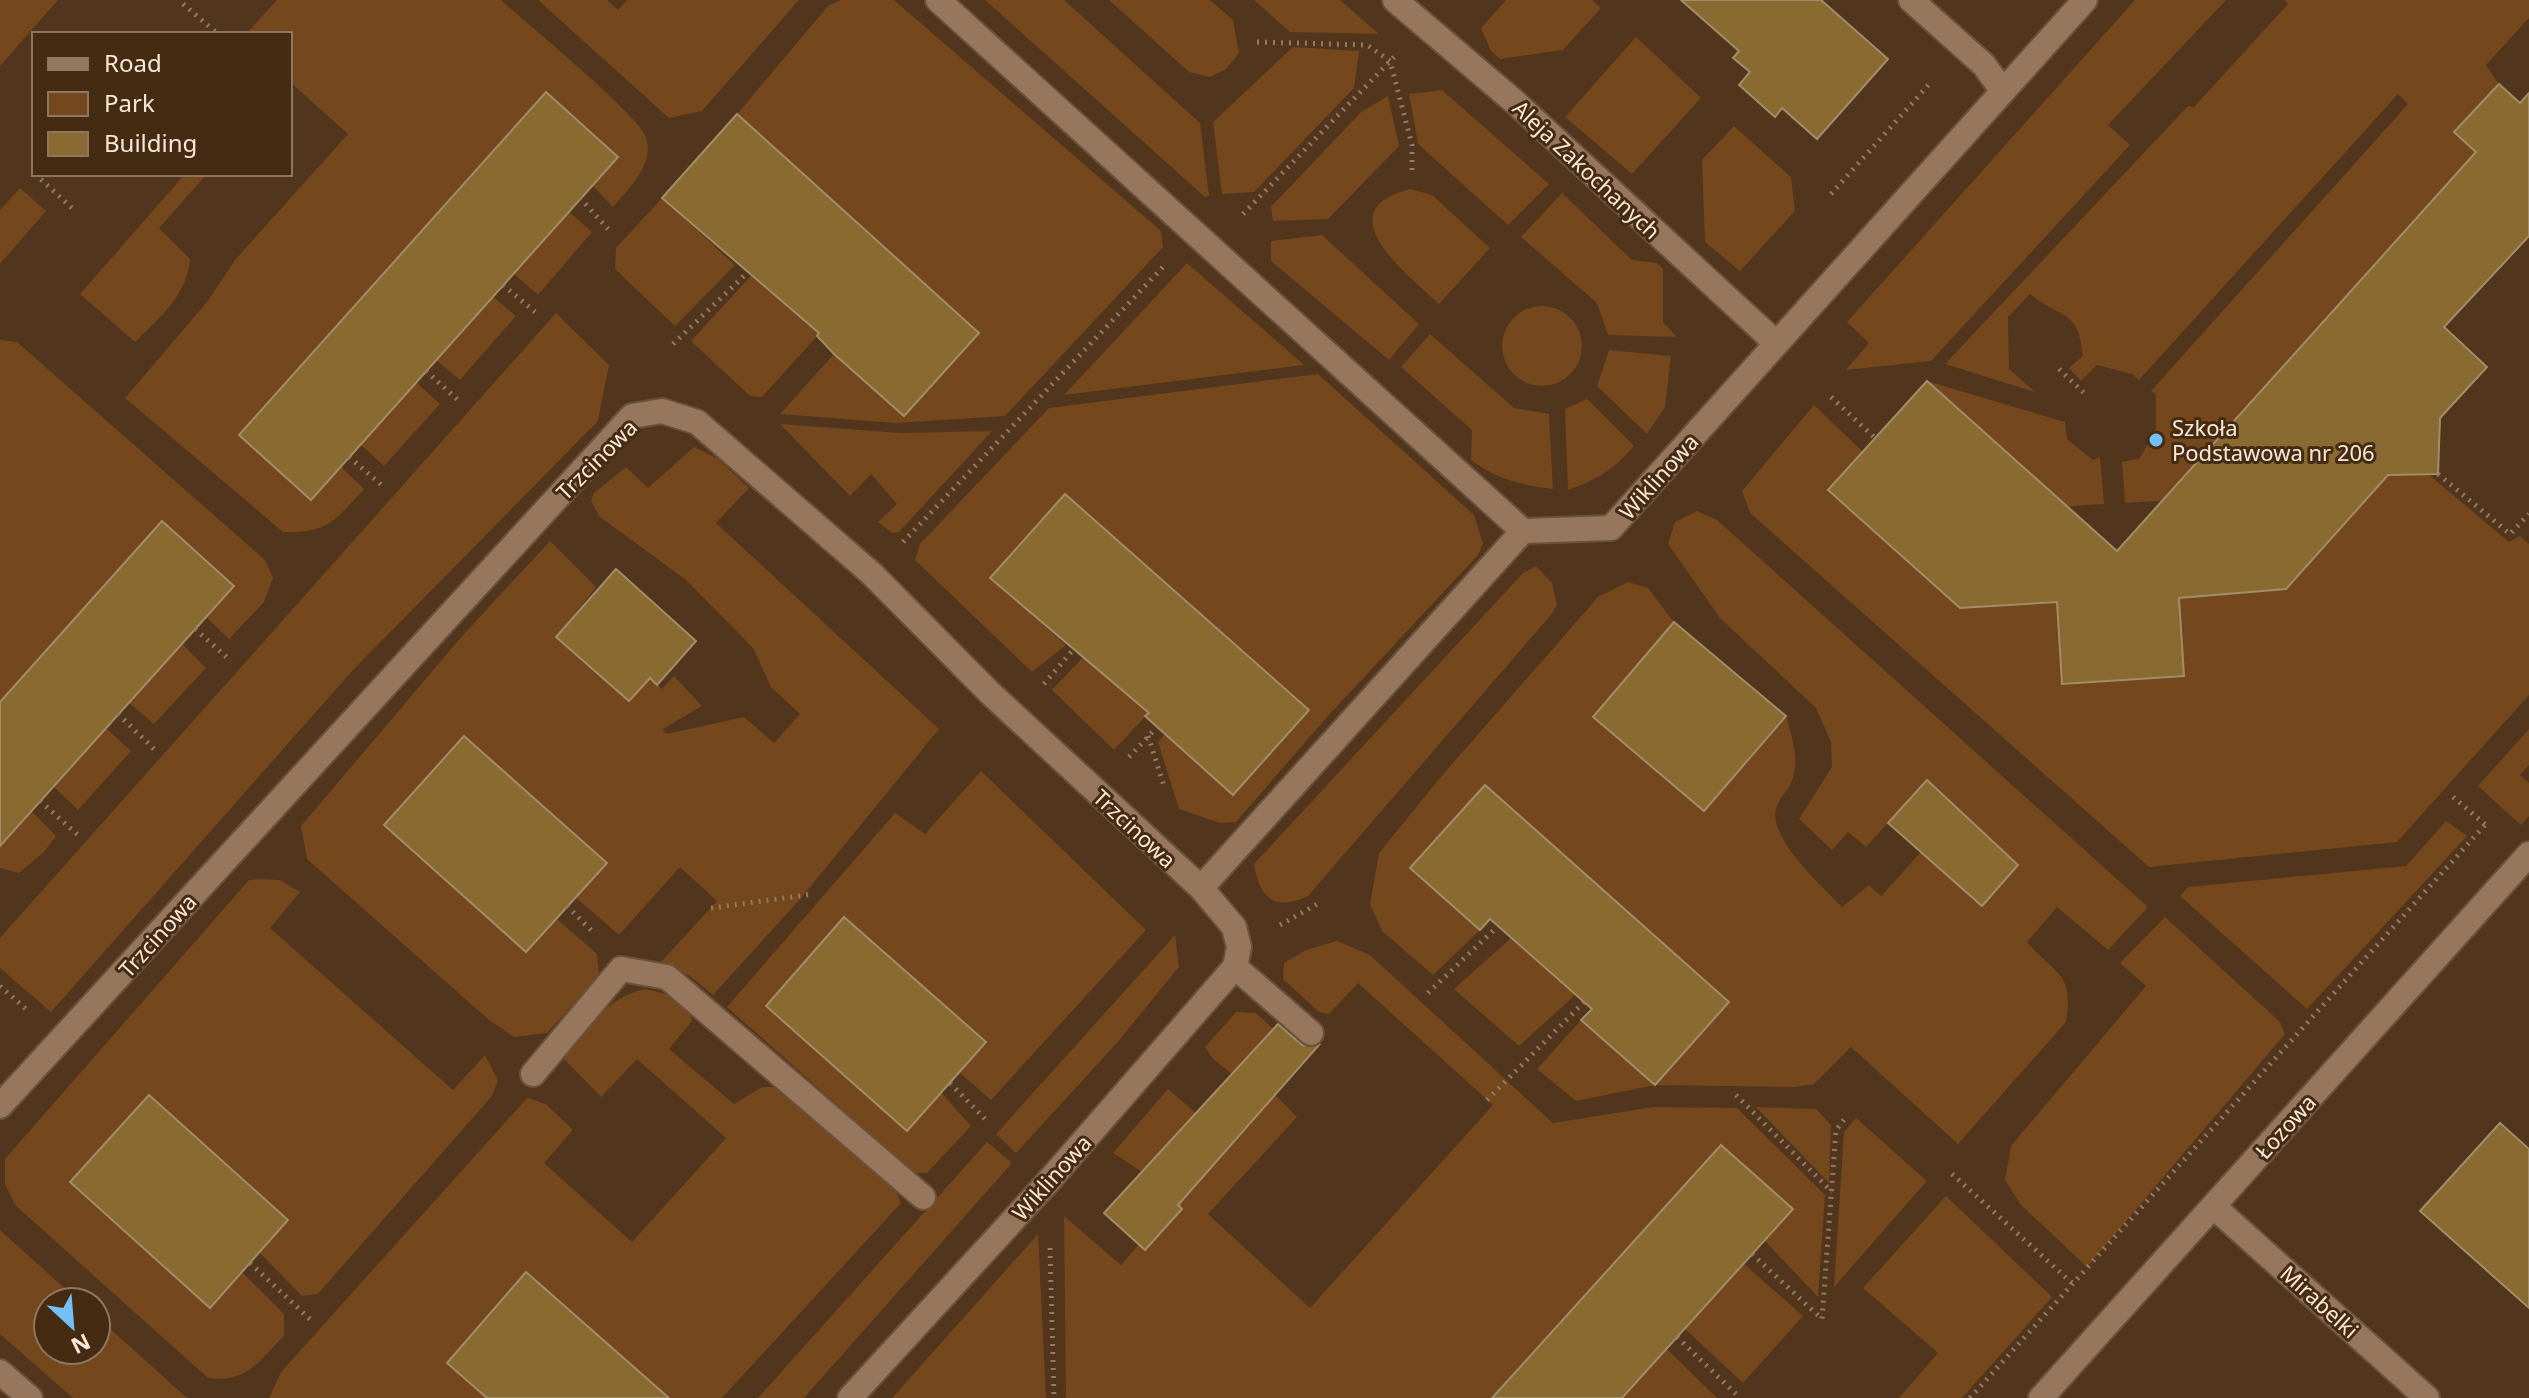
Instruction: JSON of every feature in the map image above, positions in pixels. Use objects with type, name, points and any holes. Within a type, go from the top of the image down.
[{"type":"street","points":[[938,0],[1523,531],[1201,888]]},
{"type":"street","name":"Aleja Zakochanych","points":[[1395,0],[1516,103],[1776,343]]},
{"type":"street","points":[[1911,0],[1984,65],[2002,90]]},
{"type":"street","name":"Wiklinowa","points":[[1523,531],[1611,528],[2085,0]]},
{"type":"street","name":"Trzcinowa","points":[[0,1106],[632,416],[662,411],[697,422],[872,574],[990,693],[1201,888],[1234,927],[1237,957]]},
{"type":"street","name":"Łozowa","points":[[2041,1398],[2529,854]]},
{"type":"street","points":[[1237,957],[1311,1033]]},
{"type":"street","name":"Wiklinowa","points":[[850,1398],[1047,1183],[1237,957]]},
{"type":"street","points":[[533,1074],[621,969],[667,977],[923,1197]]},
{"type":"street","name":"Mirabelki","points":[[2213,1206],[2427,1398]]},
{"type":"street","points":[[0,1372],[30,1398]]},
{"type":"path","points":[[183,4],[216,32]]},
{"type":"path","points":[[872,574],[1175,254],[1207,242],[1256,204],[1425,26]]},
{"type":"path","points":[[1257,42],[1367,45],[1390,61],[1412,145],[1412,172]]},
{"type":"path","points":[[37,176],[72,208]]},
{"type":"path","points":[[580,198],[608,229]]},
{"type":"path","points":[[673,344],[746,274]]},
{"type":"path","points":[[503,285],[535,312]]},
{"type":"path","points":[[2059,369],[2085,394]]},
{"type":"path","points":[[426,371],[459,401]]},
{"type":"path","points":[[1831,397],[1875,438]]},
{"type":"path","points":[[349,457],[384,487]]},
{"type":"path","points":[[2438,474],[2510,534],[2529,514]]},
{"type":"path","points":[[195,629],[231,661]]},
{"type":"path","points":[[1041,688],[1072,651]]},
{"type":"path","points":[[118,714],[154,749]]},
{"type":"path","points":[[1122,764],[1157,727]]},
{"type":"path","points":[[1148,736],[1167,795]]},
{"type":"path","points":[[2453,797],[2496,833]]},
{"type":"path","points":[[40,801],[78,835]]},
{"type":"path","points":[[1970,1398],[2485,825]]},
{"type":"path","points":[[711,908],[814,894]]},
{"type":"path","points":[[1428,993],[1498,926]]},
{"type":"path","points":[[1487,1100],[1584,1002]]},
{"type":"path","points":[[950,1083],[988,1122]]},
{"type":"path","points":[[1736,1095],[1833,1192]]},
{"type":"path","points":[[1752,1254],[1822,1319],[1836,1130],[1846,1117]]},
{"type":"path","points":[[1952,1174],[2073,1284]]},
{"type":"path","points":[[1047,1183],[1054,1398]]},
{"type":"path","points":[[250,1263],[313,1322]]},
{"type":"path","points":[[1677,1337],[1740,1398]]},
{"type":"green space","points":[[0,0],[58,0],[0,66]]},
{"type":"green space","points":[[277,0],[501,0],[624,109],[646,137],[648,147],[639,175],[613,207],[592,185],[617,156],[546,93],[239,435],[311,500],[341,467],[364,489],[330,523],[298,532],[283,532],[125,398],[207,302],[235,260],[348,134],[292,84],[292,32],[248,32]]},
{"type":"green space","points":[[538,0],[607,0],[618,10],[627,0],[799,0],[702,111],[669,118]]},
{"type":"green space","points":[[841,0],[894,0],[1161,231],[1163,247],[1005,416],[895,423],[780,414],[834,354],[904,416],[979,333],[737,114],[828,6]]},
{"type":"green space","points":[[985,0],[1064,0],[1200,123],[1209,196],[1205,197]]},
{"type":"green space","points":[[1109,0],[1210,0],[1233,20],[1239,53],[1226,69],[1210,77],[1189,72]]},
{"type":"green space","points":[[1254,0],[1340,0],[1379,34],[1290,32]]},
{"type":"green space","points":[[1506,0],[1592,0],[1601,8],[1563,50],[1500,59],[1491,51],[1481,28]]},
{"type":"green space","points":[[2135,0],[2226,0],[2108,125],[2130,145],[1931,361],[1846,370],[1869,343],[1847,322]]},
{"type":"green space","points":[[2284,0],[2529,0],[2529,18],[2486,65],[2499,84],[2454,132],[2476,152],[2172,500],[2125,503],[2122,462],[2140,458],[2156,428],[2156,394],[2151,391],[2408,104],[2398,94],[2139,380],[2132,374],[2097,365],[2081,381],[2069,368],[2083,356],[2073,322],[2030,294],[2008,317],[2009,369],[2035,392],[1945,364],[2188,106],[2194,107],[2288,4]]},
{"type":"green space","points":[[1636,37],[1701,98],[1632,174],[1565,117]]},
{"type":"green space","points":[[1293,47],[1359,51],[1354,88],[1254,192],[1222,194],[1213,122]]},
{"type":"green space","points":[[1442,90],[1549,184],[1508,225],[1418,144],[1409,94]]},
{"type":"green space","points":[[1388,96],[1399,146],[1328,219],[1273,221],[1271,207],[1361,112]]},
{"type":"green space","points":[[1734,126],[1791,177],[1795,211],[1740,271],[1705,242],[1702,160]]},
{"type":"green space","points":[[183,176],[205,176],[159,228],[190,259],[184,284],[163,315],[135,342],[80,294]]},
{"type":"green space","points":[[20,188],[46,211],[0,264],[0,210]]},
{"type":"green space","points":[[1411,189],[1432,195],[1490,248],[1439,304],[1394,261],[1373,227],[1374,212],[1386,199]]},
{"type":"green space","points":[[1562,193],[1632,260],[1657,263],[1663,269],[1663,322],[1677,337],[1608,335],[1597,303],[1521,237]]},
{"type":"green space","points":[[662,198],[735,265],[675,326],[615,269],[616,248]]},
{"type":"green space","points":[[568,211],[592,232],[538,295],[513,273]]},
{"type":"green space","points":[[1322,235],[1419,324],[1389,360],[1271,261],[1271,241]]},
{"type":"green space","points":[[1187,263],[1304,365],[1064,395]]},
{"type":"green space","points":[[761,265],[827,325],[762,397],[750,396],[691,341]]},
{"type":"green space","points":[[492,296],[516,316],[460,380],[436,360]]},
{"type":"green space","points":[[1542,306],[1557,309],[1570,318],[1579,331],[1582,346],[1579,361],[1570,374],[1557,383],[1542,386],[1527,383],[1514,374],[1505,361],[1502,346],[1505,331],[1514,318],[1527,309]]},
{"type":"green space","points":[[556,313],[609,365],[598,421],[353,670],[51,1012],[0,968],[0,938]]},
{"type":"green space","points":[[1430,334],[1514,408],[1549,414],[1553,489],[1509,480],[1471,460],[1472,430],[1401,367]]},
{"type":"green space","points":[[0,340],[17,342],[265,560],[273,578],[264,602],[229,639],[206,617],[234,585],[162,521],[0,702]]},
{"type":"green space","points":[[1609,350],[1671,356],[1665,407],[1647,434],[1597,386]]},
{"type":"green space","points":[[1318,374],[1474,515],[1483,544],[1478,555],[1328,716],[1236,822],[1220,823],[1179,809],[1158,742],[1165,734],[1233,794],[1308,709],[1066,495],[990,578],[1066,645],[1032,672],[915,560],[920,544],[1049,408]]},
{"type":"green space","points":[[1927,381],[2065,422],[2067,439],[2093,460],[2100,457],[2104,504],[2059,507],[2058,498]]},
{"type":"green space","points":[[416,382],[440,404],[384,466],[360,444]]},
{"type":"green space","points":[[1587,399],[1634,446],[1604,473],[1568,490],[1565,409]]},
{"type":"green space","points":[[1814,405],[1863,452],[1828,491],[1960,608],[2057,602],[2062,684],[2183,676],[2179,598],[2286,589],[2400,462],[2413,474],[2428,474],[2509,542],[2520,536],[2529,544],[2529,695],[2397,842],[2149,867],[1750,513],[1742,491]]},
{"type":"green space","points":[[780,424],[901,433],[992,431],[899,532],[892,533],[878,522],[897,504],[871,474],[850,496]]},
{"type":"green space","points":[[694,447],[718,459],[749,488],[716,523],[939,729],[802,897],[713,995],[690,976],[661,962],[717,901],[680,867],[619,935],[575,897],[606,862],[464,736],[385,825],[526,952],[557,919],[597,954],[599,976],[547,1033],[514,1037],[489,1020],[307,859],[301,826],[463,635],[550,541],[596,587],[557,637],[650,678],[662,689],[674,676],[702,706],[663,729],[666,734],[744,717],[774,743],[800,714],[771,687],[753,648],[685,579],[600,517],[591,501],[594,493],[626,467],[648,488]]},
{"type":"green space","points":[[1697,511],[1717,520],[2148,907],[2108,950],[2057,907],[2027,942],[2065,984],[2068,1006],[2066,1022],[1958,1144],[1851,1047],[1814,1084],[1795,1087],[1655,1085],[1729,1002],[1486,785],[1410,868],[1480,930],[1433,975],[1382,931],[1370,904],[1379,853],[1438,780],[1598,597],[1628,582],[1648,588],[1674,622],[1593,717],[1703,811],[1786,716],[1795,764],[1792,781],[1776,808],[1780,834],[1799,862],[1842,907],[1869,885],[1881,896],[1921,852],[2017,865],[1927,780],[1866,847],[1848,832],[1832,850],[1799,819],[1832,767],[1831,742],[1816,708],[1720,618],[1668,544],[1675,522]]},
{"type":"green space","points":[[1536,566],[1552,583],[1557,605],[1550,616],[1308,896],[1286,903],[1270,899],[1260,886],[1254,864],[1523,573]]},
{"type":"green space","points":[[182,644],[206,668],[154,724],[129,703]]},
{"type":"green space","points":[[1092,648],[1156,705],[1114,750],[1052,690]]},
{"type":"green space","points":[[106,728],[131,751],[78,810],[54,787]]},
{"type":"green space","points":[[2529,729],[2529,765],[2520,775],[2529,783],[2529,816],[2521,825],[2478,786]]},
{"type":"green space","points":[[981,771],[1146,930],[991,1100],[960,1073],[985,1042],[844,918],[766,1006],[906,1131],[941,1092],[971,1126],[927,1173],[914,1173],[727,1007],[895,813],[925,834]]},
{"type":"green space","points":[[31,811],[56,836],[44,852],[19,873],[0,868],[0,843]]},
{"type":"green space","points":[[2446,821],[2467,836],[2307,1009],[2180,896],[2188,887],[2406,866]]},
{"type":"green space","points":[[249,880],[280,880],[300,892],[270,928],[453,1090],[485,1055],[498,1080],[492,1096],[318,1294],[302,1296],[260,1253],[288,1220],[149,1096],[210,1307],[242,1272],[284,1314],[284,1336],[259,1362],[242,1374],[221,1379],[208,1378],[112,1292],[112,1286],[105,1286],[15,1205],[5,1184],[5,1159]]},
{"type":"green space","points":[[2165,917],[2280,1022],[2285,1034],[2087,1267],[2021,1205],[2005,1180],[2011,1146],[2146,986],[2120,963]]},
{"type":"green space","points":[[1175,935],[1179,967],[1116,1044],[1016,1153],[996,1134]]},
{"type":"green space","points":[[1511,938],[1575,995],[1519,1046],[1454,989]]},
{"type":"green space","points":[[1337,941],[1370,955],[1553,1123],[1653,1107],[1737,1108],[1825,1195],[1818,1297],[1764,1240],[1792,1208],[1721,1145],[1492,1398],[1066,1398],[1064,1216],[1121,1265],[1139,1244],[1146,1250],[1182,1209],[1142,1172],[1113,1153],[1168,1089],[1232,1144],[1267,1103],[1212,1058],[1205,1047],[1236,1012],[1256,1013],[1292,1046],[1266,1086],[1297,1117],[1208,1214],[1310,1308],[1493,1105],[1358,983],[1329,1014],[1319,1012],[1283,979],[1284,963],[1306,950]]},
{"type":"green space","points":[[645,989],[674,998],[686,1006],[692,1021],[669,1049],[734,1104],[762,1087],[779,1087],[896,1191],[901,1203],[722,1398],[669,1398],[527,1272],[447,1363],[487,1398],[269,1398],[281,1372],[527,1098],[546,1104],[573,1130],[544,1163],[632,1242],[726,1138],[637,1059],[601,1097],[562,1057],[608,1007]]},
{"type":"green space","points":[[1581,1020],[1655,1085],[1576,1101],[1537,1069]]},
{"type":"green space","points":[[1756,1107],[1816,1109],[1831,1125],[1829,1183]]},
{"type":"green space","points":[[1856,1118],[1927,1181],[1834,1287],[1844,1132]]},
{"type":"green space","points":[[987,1142],[1012,1163],[804,1398],[758,1398]]},
{"type":"green space","points":[[1946,1196],[2052,1297],[1962,1398],[1899,1398],[1938,1353],[1863,1288]]},
{"type":"green space","points":[[0,1230],[62,1286],[32,1286],[32,1362],[0,1334]]},
{"type":"green space","points":[[1038,1234],[1046,1398],[892,1398]]},
{"type":"green space","points":[[1743,1263],[1803,1316],[1743,1383],[1684,1328]]},
{"type":"green space","points":[[112,1330],[187,1398],[73,1398],[36,1366],[112,1366]]},
{"type":"green space","points":[[1667,1349],[1717,1398],[1622,1398]]},
{"type":"building","points":[[1681,0],[1821,0],[1888,59],[1817,139],[1782,108],[1775,117],[1739,85],[1750,72],[1733,58],[1739,51]]},
{"type":"building","points":[[2499,84],[2520,103],[2529,93],[2529,236],[2444,327],[2487,367],[2440,418],[2438,474],[2388,475],[2286,589],[2179,598],[2184,676],[2062,684],[2057,602],[1960,608],[1828,490],[1927,381],[2117,551],[2476,152],[2454,132]]},
{"type":"building","points":[[546,92],[618,157],[311,500],[239,435]]},
{"type":"building","points":[[737,114],[979,333],[904,416],[834,354],[817,336],[819,333],[662,198]]},
{"type":"building","points":[[1065,494],[1309,710],[1233,795],[1145,716],[1149,713],[990,578]]},
{"type":"building","points":[[162,521],[234,586],[0,846],[0,702]]},
{"type":"building","points":[[616,569],[696,641],[657,685],[650,678],[629,701],[556,637]]},
{"type":"building","points":[[1674,622],[1786,716],[1704,811],[1593,717]]},
{"type":"building","points":[[464,736],[607,863],[526,952],[384,825]]},
{"type":"building","points":[[1927,780],[2018,865],[1982,906],[1888,823]]},
{"type":"building","points":[[1485,785],[1729,1002],[1655,1085],[1581,1020],[1592,1009],[1490,919],[1480,930],[1410,868]]},
{"type":"building","points":[[844,917],[986,1042],[907,1131],[766,1006]]},
{"type":"building","points":[[1278,1024],[1302,1045],[1319,1045],[1178,1205],[1182,1209],[1145,1250],[1104,1213]]},
{"type":"building","points":[[149,1095],[288,1220],[210,1308],[70,1182]]},
{"type":"building","points":[[2500,1123],[2529,1149],[2529,1308],[2420,1211]]},
{"type":"building","points":[[1721,1145],[1793,1209],[1622,1398],[1492,1398]]},
{"type":"building","points":[[526,1272],[669,1398],[487,1398],[447,1363]]},
{"type":"place","name":"Szkoła Podstawowa nr 206","points":[[2156,440]]}]
